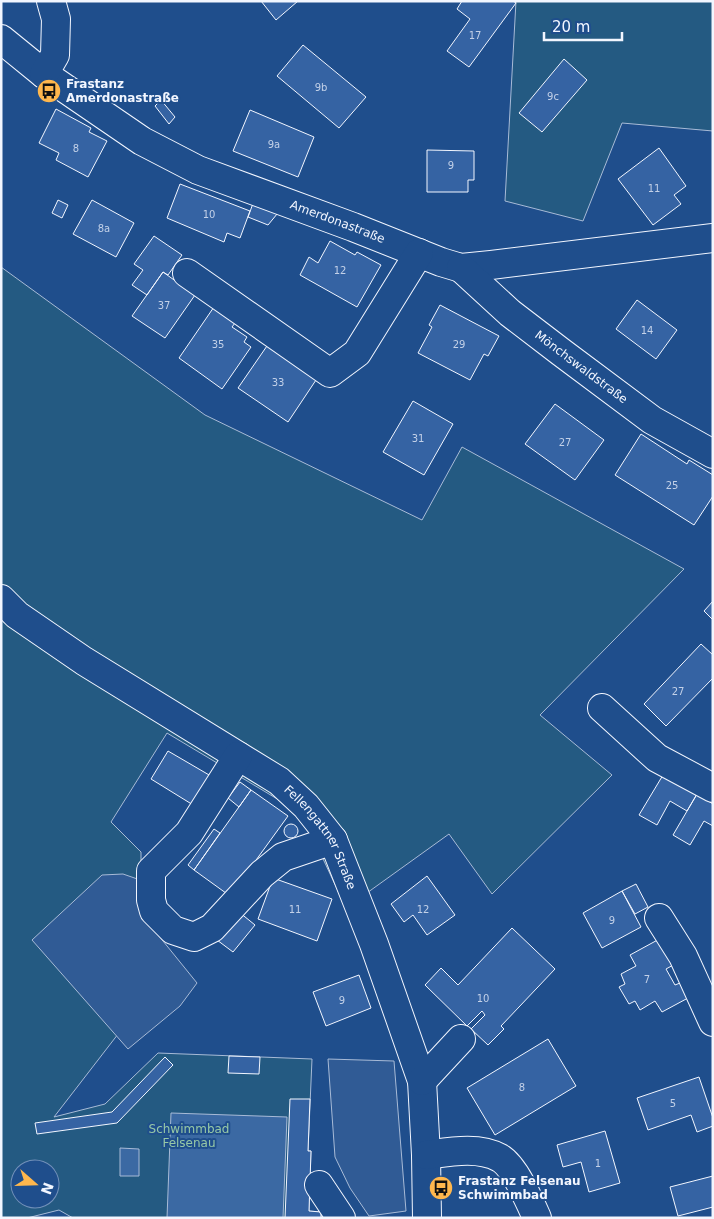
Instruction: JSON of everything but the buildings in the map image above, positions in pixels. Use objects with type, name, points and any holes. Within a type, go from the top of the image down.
[{"type":"street","points":[[44,74],[55,55],[56,19],[51,1]]},
{"type":"street","name":"Amerdonastraße","points":[[1,39],[44,74],[167,155],[198,170],[461,268],[713,238]]},
{"type":"street","points":[[187,273],[330,373],[357,353],[419,253]]},
{"type":"street","name":"Mönchswaldstraße","points":[[461,268],[510,313],[652,420],[713,454]]},
{"type":"street","name":"Fellengattner Straße","points":[[1,598],[17,615],[84,661],[279,781],[306,806],[333,840],[374,944],[422,1081],[427,1218]]},
{"type":"street","points":[[602,708],[657,758],[713,788]]},
{"type":"street","points":[[238,756],[189,833],[152,870],[154,911],[173,930],[194,937],[212,928],[262,874],[283,857],[333,840]]},
{"type":"street","points":[[659,918],[683,956],[713,1022]]},
{"type":"street","points":[[422,1081],[461,1039]]},
{"type":"street","points":[[426,1155],[476,1151],[501,1159],[518,1178],[537,1218]]},
{"type":"street","points":[[319,1185],[342,1218]]},
{"type":"green space","points":[[516,1],[713,1],[713,131],[622,123],[583,221],[505,201]]},
{"type":"green space","points":[[1,267],[205,415],[422,520],[462,447],[684,569],[540,715],[612,775],[492,894],[449,834],[346,908],[310,831],[289,806],[167,733],[111,822],[141,852],[141,921],[176,959],[54,1117],[105,1104],[158,1053],[312,1059],[308,1151],[311,1151],[309,1211],[321,1212],[321,1218],[73,1218],[59,1210],[27,1218],[1,1218]]},
{"type":"shaded area","points":[[123,874],[146,882],[146,920],[197,983],[180,1006],[128,1049],[32,940],[102,875]]},
{"type":"shaded area","points":[[328,1059],[394,1061],[406,1211],[369,1216],[350,1188],[335,1157]]},
{"type":"shaded area","name":"Schwimmbad Felsenau","points":[[171,1113],[287,1117],[283,1218],[167,1218]]},
{"type":"shaded area","points":[[120,1148],[139,1149],[139,1176],[120,1176]]},
{"type":"place","name":"Frastanz Amerdonastraße","points":[[49,91]]},
{"type":"place","name":"Frastanz Felsenau Schwimmbad","points":[[441,1188]]}]
